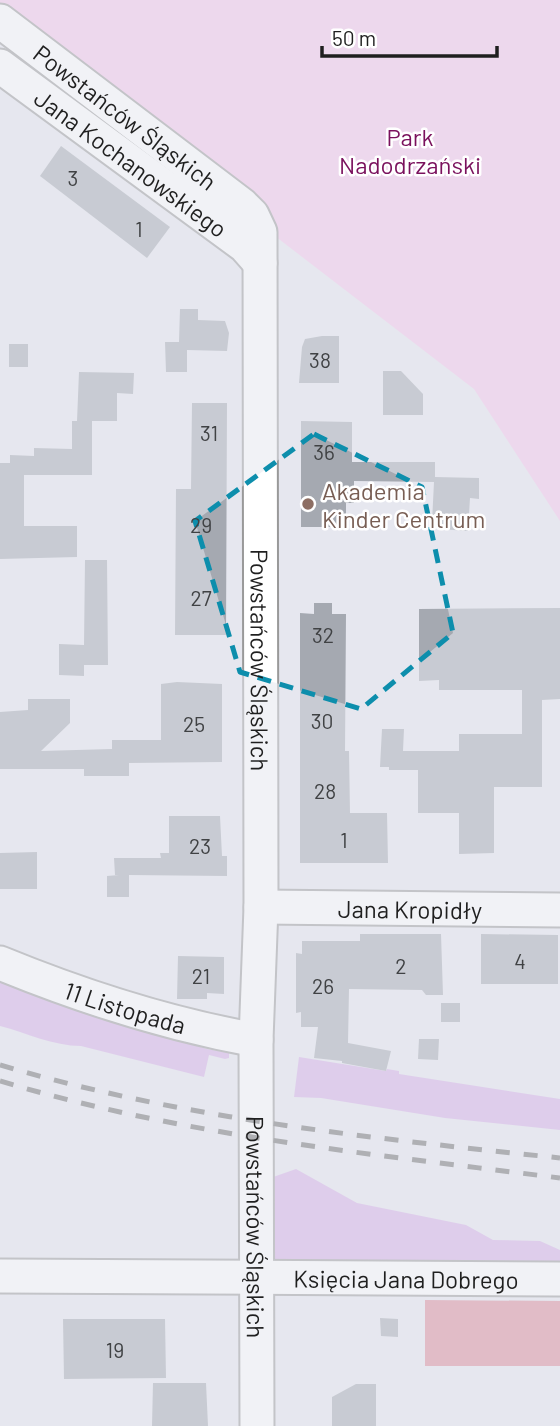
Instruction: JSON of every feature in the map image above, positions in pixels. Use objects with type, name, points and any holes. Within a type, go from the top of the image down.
[{"type":"street","name":"Powstańców Śląskich","points":[[0,21],[242,205],[252,215],[260,232],[261,907],[256,1040],[257,1426]]},
{"type":"street","name":"Jana Kochanowskiego","points":[[0,66],[245,246],[260,263]]},
{"type":"street","name":"Jana Kropidły","points":[[261,907],[560,910]]},
{"type":"street","name":"11 Listopada","points":[[0,963],[55,986],[109,1004],[191,1028],[256,1040]]},
{"type":"street","name":"Księcia Jana Dobrego","points":[[0,1276],[560,1279]]},
{"type":"highlighted area","points":[[314,434],[422,487],[453,633],[361,709],[240,672],[195,521]]},
{"type":"shaded area","points":[[0,978],[120,1022],[207,1049],[229,1053],[229,1058],[209,1055],[204,1077],[81,1046],[50,1042],[0,1026]]},
{"type":"shaded area","points":[[299,1057],[386,1071],[387,1069],[399,1071],[399,1074],[560,1099],[560,1130],[445,1118],[321,1098],[294,1097]]},
{"type":"shaded area","points":[[296,1169],[357,1203],[466,1225],[493,1240],[540,1241],[560,1250],[560,1279],[257,1278],[256,1183]]},
{"type":"shaded area","points":[[425,1300],[560,1301],[560,1366],[425,1366]]},
{"type":"green space","name":"Park Nadodrzański","points":[[0,0],[560,0],[560,521],[474,389],[258,223],[0,6]]},
{"type":"building","points":[[61,146],[170,227],[147,258],[40,176]]},
{"type":"building","points":[[180,309],[198,309],[198,320],[225,321],[229,333],[227,351],[187,350],[187,372],[166,372],[165,342],[179,342]]},
{"type":"building","points":[[339,336],[339,383],[299,383],[305,339]]},
{"type":"building","points":[[9,344],[28,344],[28,367],[9,367]]},
{"type":"building","points":[[383,371],[401,371],[423,394],[423,415],[383,415]]},
{"type":"building","points":[[79,372],[134,373],[133,394],[117,393],[117,421],[77,421]]},
{"type":"building","points":[[192,403],[227,403],[226,635],[175,635],[176,489],[191,489]]},
{"type":"building","points":[[72,421],[92,421],[92,475],[24,475],[24,526],[77,526],[77,557],[0,559],[0,463],[10,463],[10,455],[34,456],[34,448],[72,449]]},
{"type":"building","points":[[301,421],[352,422],[352,462],[435,462],[435,477],[479,478],[479,499],[470,498],[468,531],[439,529],[440,523],[432,522],[434,482],[354,481],[354,503],[346,503],[346,527],[301,527]]},
{"type":"building","points":[[85,560],[107,560],[108,665],[84,665],[84,676],[59,675],[59,644],[84,645]]},
{"type":"building","points":[[314,603],[332,603],[332,614],[346,614],[345,751],[349,751],[350,813],[387,813],[388,863],[300,863],[300,613],[314,614]]},
{"type":"building","points":[[560,608],[560,699],[542,700],[542,787],[494,787],[494,853],[459,854],[459,813],[418,813],[418,770],[389,770],[389,767],[380,767],[382,729],[404,729],[403,751],[459,751],[459,734],[522,734],[522,690],[439,690],[439,680],[419,681],[419,609]]},
{"type":"building","points":[[161,684],[222,684],[222,762],[129,763],[129,776],[84,776],[84,769],[0,769],[0,712],[28,710],[28,699],[70,699],[70,723],[41,751],[112,749],[112,740],[161,740]]},
{"type":"building","points":[[169,816],[220,816],[222,856],[227,856],[227,876],[129,875],[129,897],[107,897],[107,876],[119,875],[115,875],[114,858],[161,858],[160,853],[169,853]]},
{"type":"building","points":[[37,852],[37,889],[0,889],[0,853]]},
{"type":"building","points":[[360,934],[441,934],[443,995],[426,995],[422,990],[349,989],[348,1043],[391,1051],[386,1071],[314,1058],[318,1027],[301,1027],[301,1012],[296,1013],[296,953],[302,954],[302,941],[360,941]]},
{"type":"building","points":[[481,934],[558,935],[558,984],[481,984]]},
{"type":"building","points":[[178,956],[224,957],[224,994],[207,993],[207,999],[177,999]]},
{"type":"building","points":[[441,1003],[460,1003],[460,1022],[441,1022]]},
{"type":"building","points":[[419,1039],[439,1039],[438,1060],[418,1059]]},
{"type":"building","points":[[380,1318],[398,1319],[398,1337],[381,1336]]},
{"type":"building","points":[[63,1319],[165,1319],[166,1378],[64,1379]]},
{"type":"building","points":[[153,1383],[206,1383],[208,1426],[152,1426]]},
{"type":"building","points":[[356,1384],[376,1384],[376,1426],[332,1426],[332,1397]]},
{"type":"railway","points":[[0,1065],[138,1100],[208,1113],[418,1143],[560,1158]]},
{"type":"railway","points":[[0,1081],[69,1100],[208,1130],[560,1178]]},
{"type":"place","name":"Akademia Kinder Centrum","points":[[308,504]]}]
